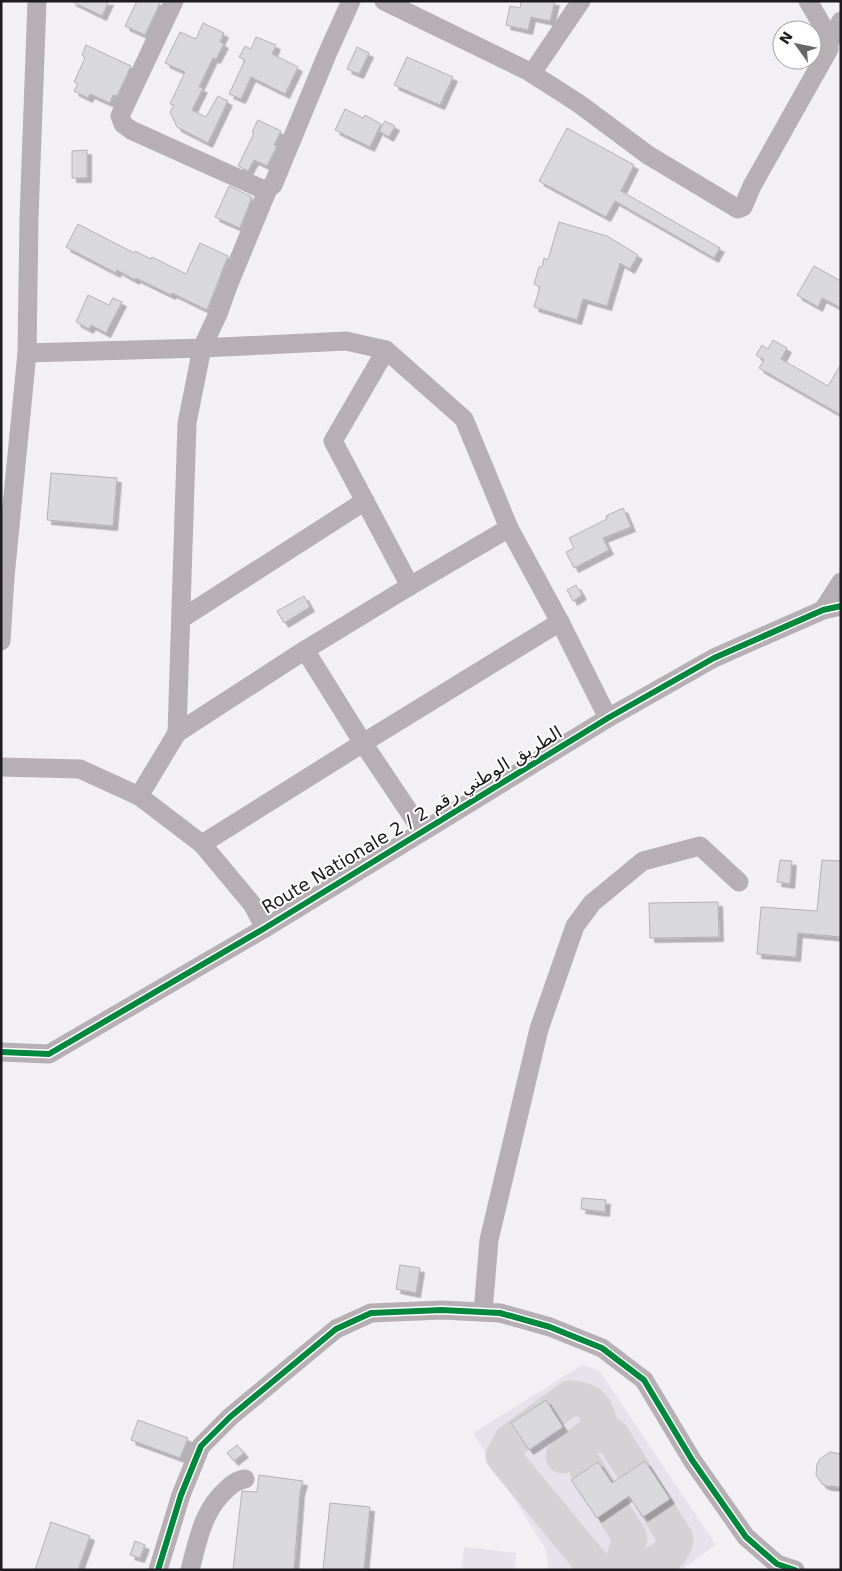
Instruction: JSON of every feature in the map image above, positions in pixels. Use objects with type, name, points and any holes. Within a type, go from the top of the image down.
[{"type":"street","points":[[1,641],[5,577],[27,353],[29,218],[37,1]]},
{"type":"street","points":[[174,1],[120,116],[121,121],[131,130],[264,190],[273,186],[351,1]]},
{"type":"street","points":[[384,1],[532,73],[578,103],[648,155],[730,206],[739,209],[742,207],[829,49],[825,30],[808,1]]},
{"type":"street","points":[[532,73],[581,1]]},
{"type":"street","points":[[828,45],[841,20]]},
{"type":"street","points":[[177,733],[187,423],[202,348],[218,314],[268,189]]},
{"type":"street","points":[[27,353],[202,348],[346,341],[386,350],[464,419],[509,528],[560,622],[608,718]]},
{"type":"street","points":[[386,350],[334,442],[410,586]]},
{"type":"street","points":[[181,619],[365,501]]},
{"type":"street","points":[[139,796],[177,733],[305,650],[509,528]]},
{"type":"street","points":[[832,608],[841,582]]},
{"type":"street","name":"Route Nationale 2 / الطريق الوطني رقم 2","points":[[1,1052],[49,1054],[265,928],[608,718],[714,658],[832,608]]},
{"type":"street","points":[[202,844],[363,742],[560,622]]},
{"type":"street","points":[[305,650],[422,831]]},
{"type":"street","points":[[1,767],[80,768],[139,796],[202,844],[252,904],[265,928]]},
{"type":"street","points":[[483,1312],[489,1240],[538,1029],[575,926],[592,903],[643,861],[700,846],[739,882]]},
{"type":"street","points":[[158,1570],[181,1495],[201,1446],[230,1417],[336,1329],[371,1313],[442,1310],[500,1313],[550,1327],[602,1348],[644,1380],[692,1460],[746,1537],[777,1564],[795,1570]]},
{"type":"street","points":[[190,1570],[208,1510],[220,1494],[238,1480],[244,1479]]},
{"type":"shaded area","points":[[582,1365],[599,1370],[716,1545],[681,1570],[548,1570],[546,1550],[473,1433]]},
{"type":"shaded area","points":[[464,1547],[516,1553],[515,1570],[461,1570]]},
{"type":"building","points":[[71,1],[109,1],[102,16]]},
{"type":"building","points":[[137,1],[161,1],[145,35],[125,26]]},
{"type":"building","points":[[521,1],[555,1],[550,21],[531,17],[528,30],[506,25],[510,6],[520,8]]},
{"type":"building","points":[[203,23],[224,33],[220,42],[224,44],[216,59],[213,58],[199,87],[203,88],[192,110],[206,117],[218,96],[228,101],[208,143],[177,127],[170,112],[174,105],[170,104],[185,72],[165,63],[180,32],[196,39]]},
{"type":"building","points":[[256,37],[276,45],[272,54],[298,67],[285,94],[251,77],[241,99],[229,94],[245,60],[239,57],[245,46],[251,49]]},
{"type":"building","points":[[86,45],[131,66],[117,96],[113,95],[110,103],[90,94],[88,98],[74,91],[78,84],[74,82],[85,58],[82,55]]},
{"type":"building","points":[[357,47],[369,53],[359,74],[347,69]]},
{"type":"building","points":[[407,57],[453,77],[440,105],[394,85]]},
{"type":"building","points":[[345,109],[363,118],[365,115],[381,124],[370,147],[335,130]]},
{"type":"building","points":[[258,120],[281,131],[274,145],[277,146],[267,166],[254,160],[248,171],[238,166],[254,133],[252,132]]},
{"type":"building","points":[[385,121],[395,126],[389,137],[379,131]]},
{"type":"building","points":[[567,128],[634,165],[621,191],[720,248],[714,258],[615,201],[606,217],[539,181]]},
{"type":"building","points":[[87,150],[87,178],[72,178],[72,151]]},
{"type":"building","points":[[229,186],[252,197],[240,228],[215,217]]},
{"type":"building","points":[[559,222],[607,236],[638,255],[630,269],[620,263],[607,306],[583,299],[577,320],[534,307],[540,287],[534,284],[539,267],[542,267],[544,258],[548,260]]},
{"type":"building","points":[[78,224],[134,253],[135,251],[151,259],[152,257],[186,274],[200,243],[228,256],[207,310],[136,278],[135,280],[117,270],[116,273],[66,247]]},
{"type":"building","points":[[814,266],[841,281],[841,308],[822,298],[818,307],[797,295]]},
{"type":"building","points":[[88,295],[109,305],[113,298],[122,302],[106,333],[91,325],[89,329],[76,322]]},
{"type":"building","points":[[773,340],[787,348],[781,359],[828,386],[841,364],[841,415],[759,368],[764,360],[756,355],[762,345],[768,349]]},
{"type":"building","points":[[51,473],[117,478],[113,526],[47,520]]},
{"type":"building","points":[[623,508],[631,527],[603,538],[609,550],[574,568],[566,552],[574,548],[569,538],[607,519],[606,516]]},
{"type":"building","points":[[576,585],[582,595],[573,601],[567,590]]},
{"type":"building","points":[[304,596],[310,607],[284,623],[277,611]]},
{"type":"building","points":[[780,860],[792,861],[790,884],[777,882]]},
{"type":"building","points":[[822,860],[841,861],[841,937],[798,933],[796,957],[757,954],[761,907],[817,911]]},
{"type":"building","points":[[718,902],[719,937],[650,938],[649,903]]},
{"type":"building","points":[[582,1198],[606,1200],[605,1212],[581,1209]]},
{"type":"building","points":[[400,1265],[420,1268],[416,1293],[396,1289]]},
{"type":"building","points":[[546,1400],[563,1427],[529,1450],[511,1423]]},
{"type":"building","points":[[138,1420],[188,1438],[180,1458],[131,1440]]},
{"type":"building","points":[[237,1445],[244,1453],[234,1461],[227,1453]]},
{"type":"building","points":[[830,1452],[841,1454],[841,1487],[822,1484],[816,1475],[817,1464],[820,1459]]},
{"type":"building","points":[[645,1461],[670,1499],[643,1517],[629,1496],[597,1518],[571,1480],[598,1462],[612,1483]]},
{"type":"building","points":[[259,1475],[303,1481],[300,1492],[294,1570],[233,1570],[242,1491],[257,1492]]},
{"type":"building","points":[[330,1503],[370,1507],[364,1570],[323,1570]]},
{"type":"building","points":[[51,1522],[90,1536],[78,1570],[35,1570]]},
{"type":"building","points":[[135,1541],[145,1545],[140,1558],[130,1555]]},
{"type":"taxiway","points":[[591,1435],[600,1422],[596,1411],[587,1401],[570,1398],[511,1441],[503,1456],[597,1570]]},
{"type":"taxiway","points":[[563,1456],[591,1435],[612,1436],[676,1539],[675,1545],[668,1554],[643,1570]]},
{"type":"taxiway","points":[[586,1467],[630,1538],[620,1570]]},
{"type":"cycle path","points":[[1,1052],[49,1054],[265,928],[608,718],[714,658],[823,610],[841,606]]},
{"type":"cycle path","points":[[158,1570],[181,1495],[201,1446],[230,1417],[336,1329],[371,1313],[442,1310],[500,1313],[550,1327],[602,1348],[644,1380],[692,1460],[746,1537],[777,1564],[795,1570]]}]
